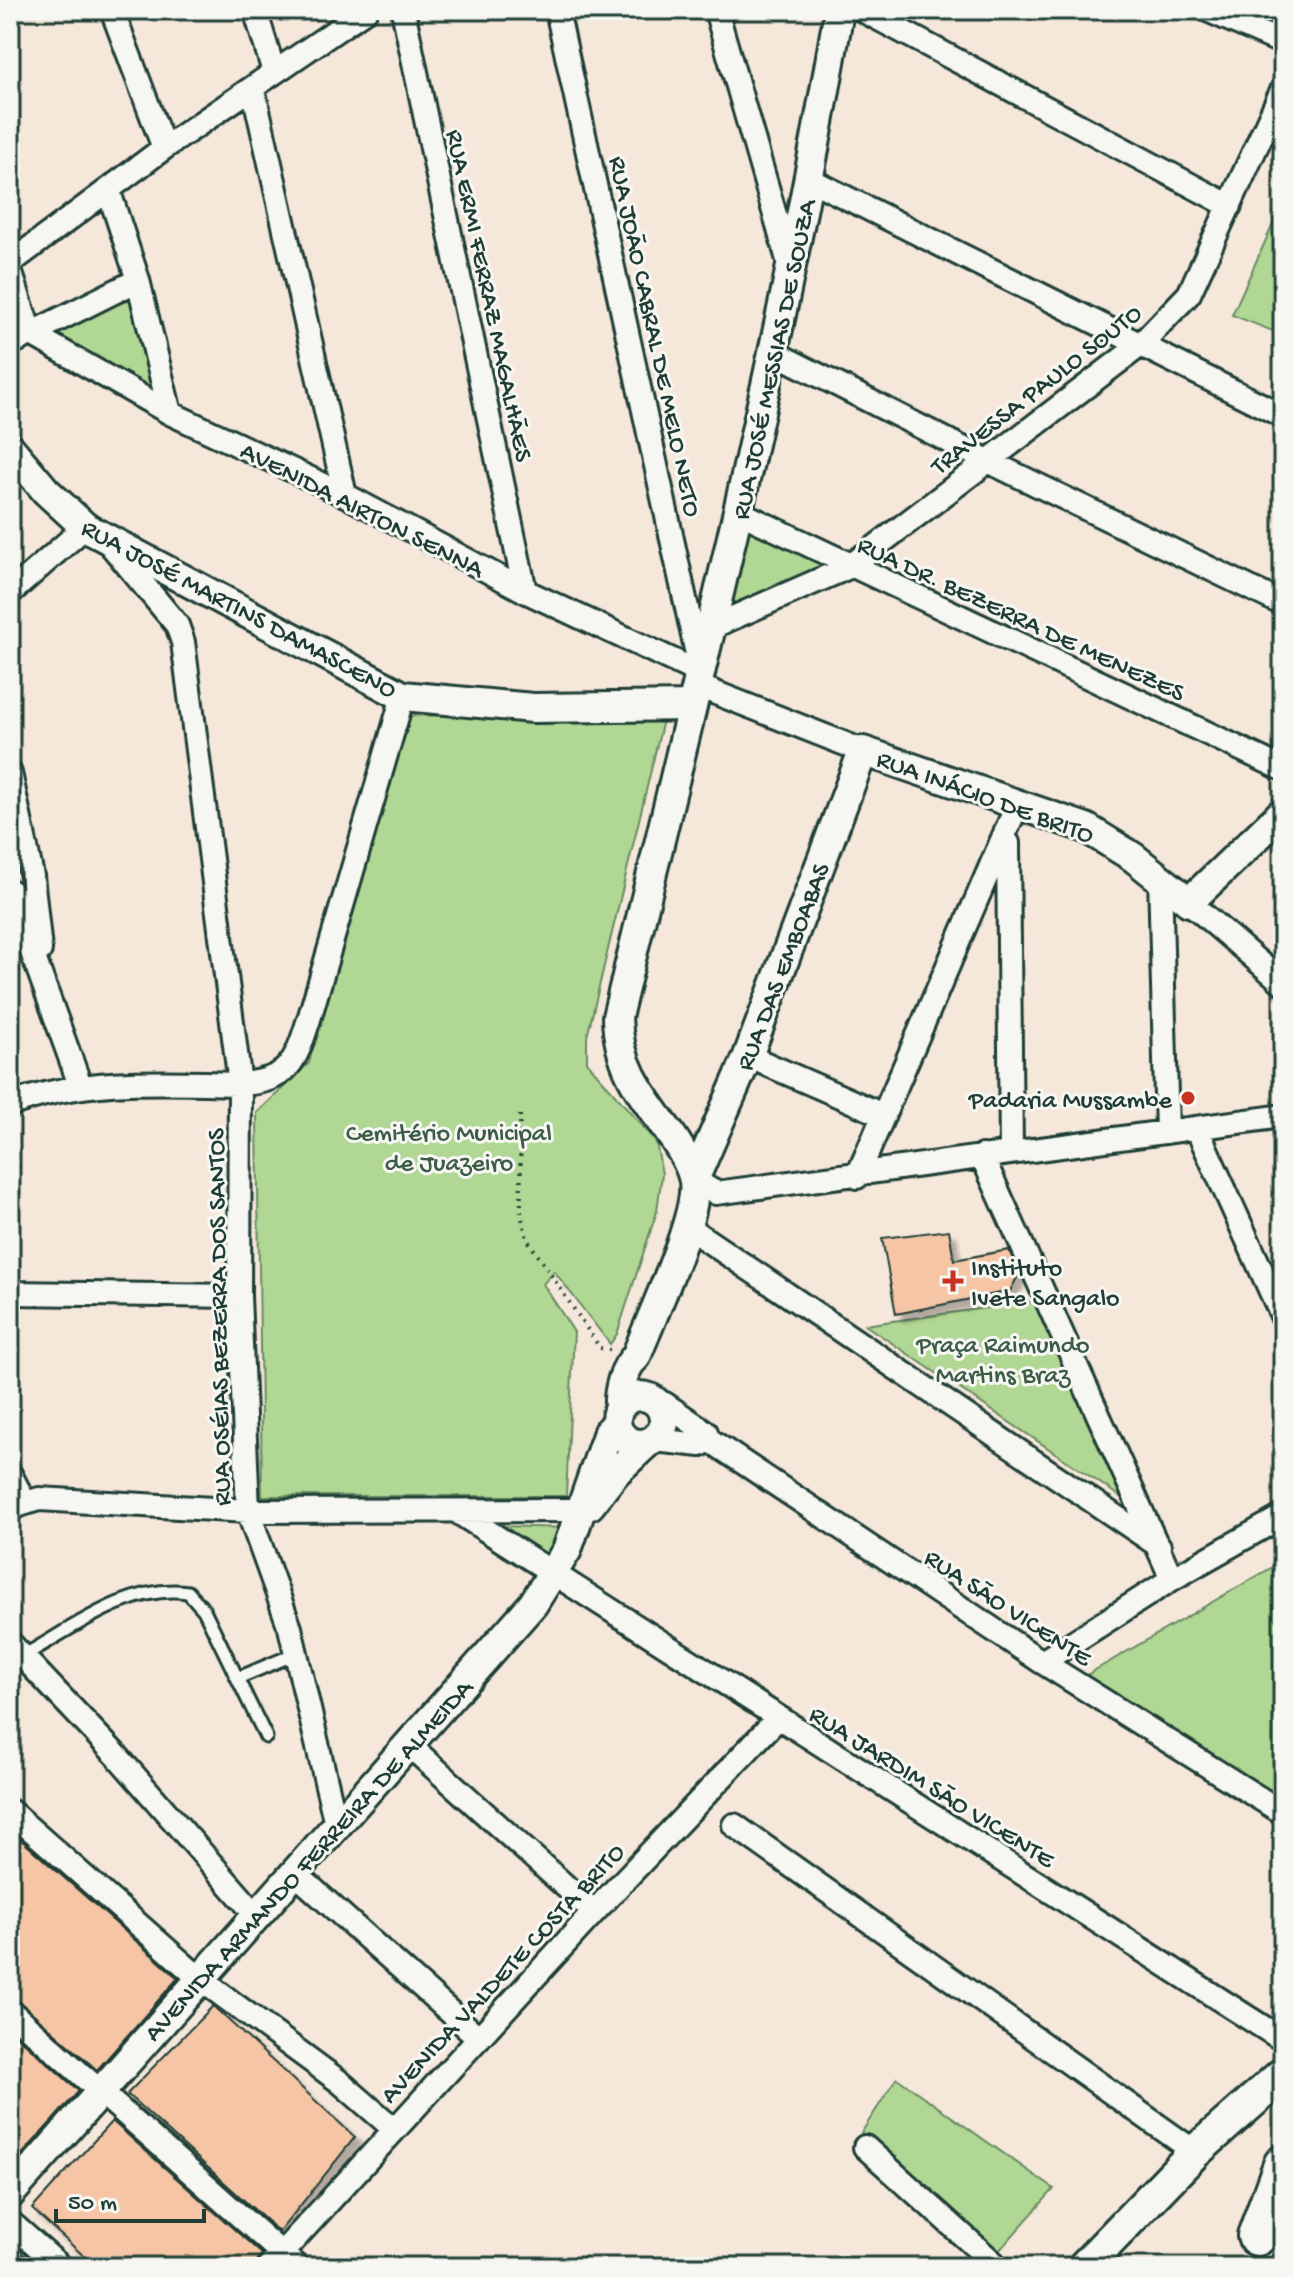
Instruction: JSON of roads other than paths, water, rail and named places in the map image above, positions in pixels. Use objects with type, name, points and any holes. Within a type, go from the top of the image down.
[{"type":"highway","points":[[1257,2236],[1283,2165]]},
{"type":"main road","points":[[1084,2267],[1195,2152],[1283,2074]]},
{"type":"street","points":[[112,10],[164,148]]},
{"type":"street","points":[[255,10],[274,72]]},
{"type":"street","points":[[10,263],[164,148],[366,10]]},
{"type":"street","name":"RUA ERMI FERRAZ MAGALHÃES","points":[[403,10],[525,591]]},
{"type":"street","name":"RUA JOÃO CABRAL DE MELO NETO","points":[[557,10],[697,688]]},
{"type":"street","points":[[716,10],[790,267]]},
{"type":"street","name":"RUA JOSÉ MESSIAS DE SOUZA","points":[[694,1180],[677,1144],[630,1077],[620,1056],[617,1017],[739,512],[811,180],[839,10]]},
{"type":"street","points":[[862,10],[1230,206]]},
{"type":"street","points":[[1207,10],[1283,43]]},
{"type":"street","points":[[253,88],[345,495]]},
{"type":"street","name":"TRAVESSA PAULO SOUTO","points":[[712,627],[849,567],[1139,346],[1189,294],[1283,88]]},
{"type":"street","points":[[811,180],[1283,416]]},
{"type":"street","points":[[109,192],[138,280],[170,413]]},
{"type":"street","points":[[10,270],[30,333]]},
{"type":"street","points":[[10,344],[138,280]]},
{"type":"street","name":"AVENIDA AIRTON SENNA","points":[[30,333],[170,413],[345,495],[697,688]]},
{"type":"street","points":[[773,352],[990,462],[1283,604]]},
{"type":"street","name":"RUA JOSÉ MARTINS DAMASCENO","points":[[10,448],[46,491],[95,533],[403,696],[533,708],[697,688]]},
{"type":"street","name":"RUA DR. BEZERRA DE MENEZES","points":[[739,512],[849,567],[1283,769]]},
{"type":"street","points":[[10,593],[95,533]]},
{"type":"street","name":"RUA OSÉIAS BEZERRA DOS SANTOS","points":[[95,533],[180,633],[240,1084],[239,1296],[248,1511],[295,1654],[336,1824]]},
{"type":"street","name":"RUA INÁCIO DE BRITO","points":[[697,688],[863,751],[1086,828],[1160,877],[1283,983]]},
{"type":"street","points":[[10,1105],[40,1093],[80,1085],[266,1083],[281,1074],[297,1058],[403,696]]},
{"type":"street","name":"RUA DAS EMBOABAS","points":[[636,1357],[686,1226],[694,1180],[748,1056],[863,751]]},
{"type":"street","points":[[10,773],[32,876],[42,975]]},
{"type":"street","points":[[857,1177],[1008,833],[1018,803]]},
{"type":"street","points":[[1189,902],[1283,812]]},
{"type":"street","points":[[1008,833],[1011,1151]]},
{"type":"street","points":[[1160,877],[1167,1132]]},
{"type":"street","points":[[10,891],[80,1085]]},
{"type":"street","points":[[748,1056],[883,1115]]},
{"type":"street","points":[[694,1180],[716,1193],[857,1177],[1011,1151],[1283,1116]]},
{"type":"street","points":[[1197,1129],[1283,1318]]},
{"type":"street","points":[[982,1156],[1172,1579]]},
{"type":"street","points":[[686,1226],[1159,1546]]},
{"type":"street","points":[[10,1293],[239,1296]]},
{"type":"street","points":[[10,1474],[17,1506],[39,1499],[248,1511],[583,1510],[626,1461],[650,1442],[664,1426],[662,1410],[653,1400],[642,1363],[636,1357],[631,1360],[618,1395],[617,1431],[630,1443],[650,1442],[701,1445],[708,1439]]},
{"type":"street","points":[[583,1510],[581,1506],[617,1415],[632,1397],[653,1400]]},
{"type":"street","name":"RUA SÃO VICENTE","points":[[653,1400],[665,1404],[706,1432],[708,1439],[1042,1662],[1283,1813]]},
{"type":"street","name":"AVENIDA ARMANDO FERREIRA DE ALMEIDA","points":[[10,2194],[296,1874],[336,1824],[409,1745],[554,1576],[583,1510]]},
{"type":"street","name":"RUA JARDIM SÃO VICENTE","points":[[456,1511],[1283,2040]]},
{"type":"street","points":[[1042,1662],[1172,1579],[1283,1516]]},
{"type":"street","points":[[16,1650],[118,1757],[257,1916]]},
{"type":"street","name":"AVENIDA VALDETE COSTA BRITO","points":[[283,2262],[394,2129],[777,1719]]},
{"type":"street","points":[[409,1745],[594,1912]]},
{"type":"street","points":[[10,1811],[200,1979],[340,2082],[394,2129]]},
{"type":"street","points":[[734,1825],[1195,2152]]},
{"type":"street","points":[[296,1874],[479,2038]]},
{"type":"street","points":[[10,2011],[102,2092],[283,2262]]},
{"type":"street","points":[[865,2147],[998,2267]]},
{"type":"street","points":[[10,2222],[61,2267]]},
{"type":"lane","points":[[16,1650],[116,1605],[152,1594],[180,1591],[191,1595],[204,1610],[266,1737]]},
{"type":"lane","points":[[238,1678],[295,1654]]},
{"type":"place","name":"Padaria Mussambe","points":[[1188,1098]]},
{"type":"place","name":"Instituto Ivete Sangalo","points":[[953,1281]]},
{"type":"park label","name":"Cemitério Municipal de Juazeiro","points":[[449,1146]]},
{"type":"park label","name":"Praça Raimundo Martins Braz","points":[[1003,1358]]}]
